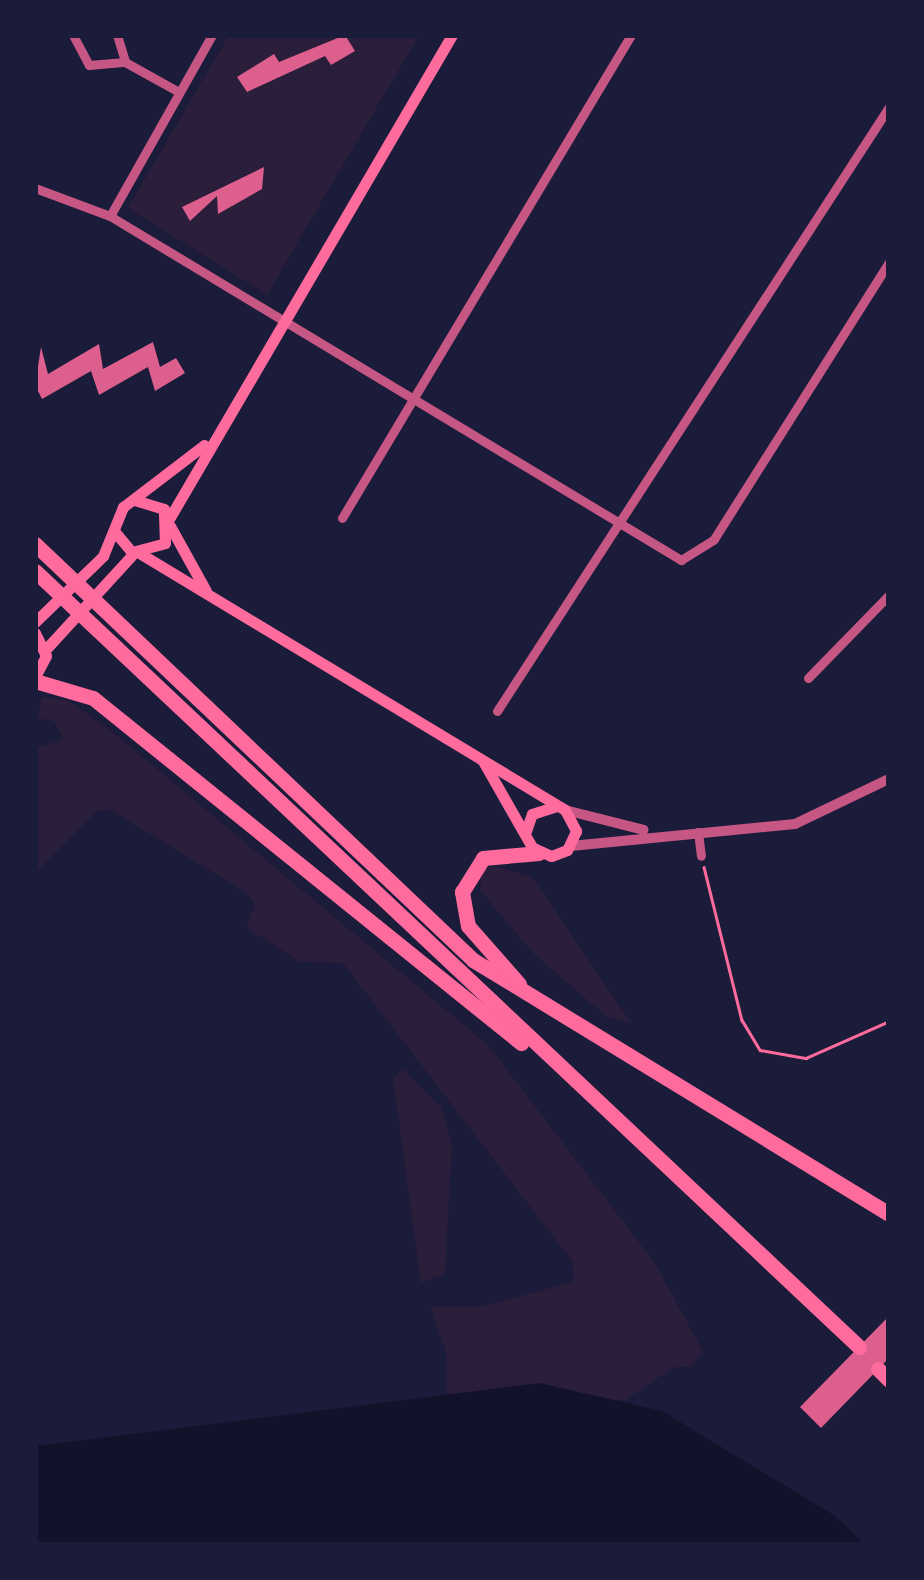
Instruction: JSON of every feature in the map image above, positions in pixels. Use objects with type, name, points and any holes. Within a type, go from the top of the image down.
[{"type":"highway","points":[[35,544],[458,946],[552,1013],[889,1214]]},
{"type":"highway","points":[[35,572],[859,1347]]},
{"type":"highway","points":[[35,679],[92,698],[579,1086]]},
{"type":"highway","points":[[540,853],[483,858],[468,874],[463,908],[489,954],[552,1013]]},
{"type":"main road","points":[[35,679],[56,628],[115,567],[165,543],[170,522],[207,443],[284,322],[452,35]]},
{"type":"main road","points":[[39,619],[103,556],[130,502],[207,443]]},
{"type":"main road","points":[[130,502],[157,503],[206,591]]},
{"type":"main road","points":[[115,532],[138,554],[206,591],[561,808],[575,822],[571,846],[540,853],[483,761]]},
{"type":"main road","points":[[35,634],[46,649]]},
{"type":"main road","points":[[526,831],[532,814],[561,808]]},
{"type":"street","points":[[74,35],[89,65],[125,62],[179,92]]},
{"type":"street","points":[[117,35],[125,62]]},
{"type":"street","points":[[110,216],[212,35]]},
{"type":"street","points":[[342,518],[631,35]]},
{"type":"street","points":[[497,712],[889,109]]},
{"type":"street","points":[[35,188],[110,216],[682,560],[704,552],[889,262]]},
{"type":"street","points":[[808,678],[889,595]]},
{"type":"street","points":[[571,846],[650,832],[796,824],[889,779]]},
{"type":"street","points":[[561,808],[650,832]]},
{"type":"street","points":[[698,832],[701,856]]},
{"type":"path","points":[[701,856],[742,1020],[760,1050],[806,1058],[889,1021]]},
{"type":"shaded area","points":[[229,35],[419,35],[267,295],[128,208]]},
{"type":"shaded area","points":[[42,697],[69,701],[109,729],[488,1045],[654,1262],[703,1351],[691,1367],[674,1367],[625,1400],[447,1401],[446,1352],[430,1307],[479,1307],[574,1282],[572,1261],[343,963],[300,962],[246,927],[255,905],[247,893],[111,810],[97,811],[35,873],[35,749],[63,739],[54,721],[37,718]]},
{"type":"shaded area","points":[[493,866],[532,877],[631,1023],[607,1017],[534,954],[480,890],[482,870]]},
{"type":"shaded area","points":[[402,1069],[441,1107],[452,1144],[445,1274],[421,1283],[393,1079]]},
{"type":"shaded area","points":[[539,1383],[662,1411],[835,1516],[865,1545],[35,1545],[35,1446]]},
{"type":"building","points":[[345,35],[355,51],[331,65],[325,56],[247,92],[237,77],[274,54],[279,62]]},
{"type":"building","points":[[264,167],[262,189],[218,214],[217,196],[190,221],[182,207]]},
{"type":"building","points":[[153,342],[160,367],[176,358],[185,373],[155,391],[148,367],[99,395],[91,371],[42,399],[35,385],[41,347],[48,374],[99,344],[103,369]]},
{"type":"building","points":[[889,1316],[889,1358],[821,1428],[800,1407]]}]
